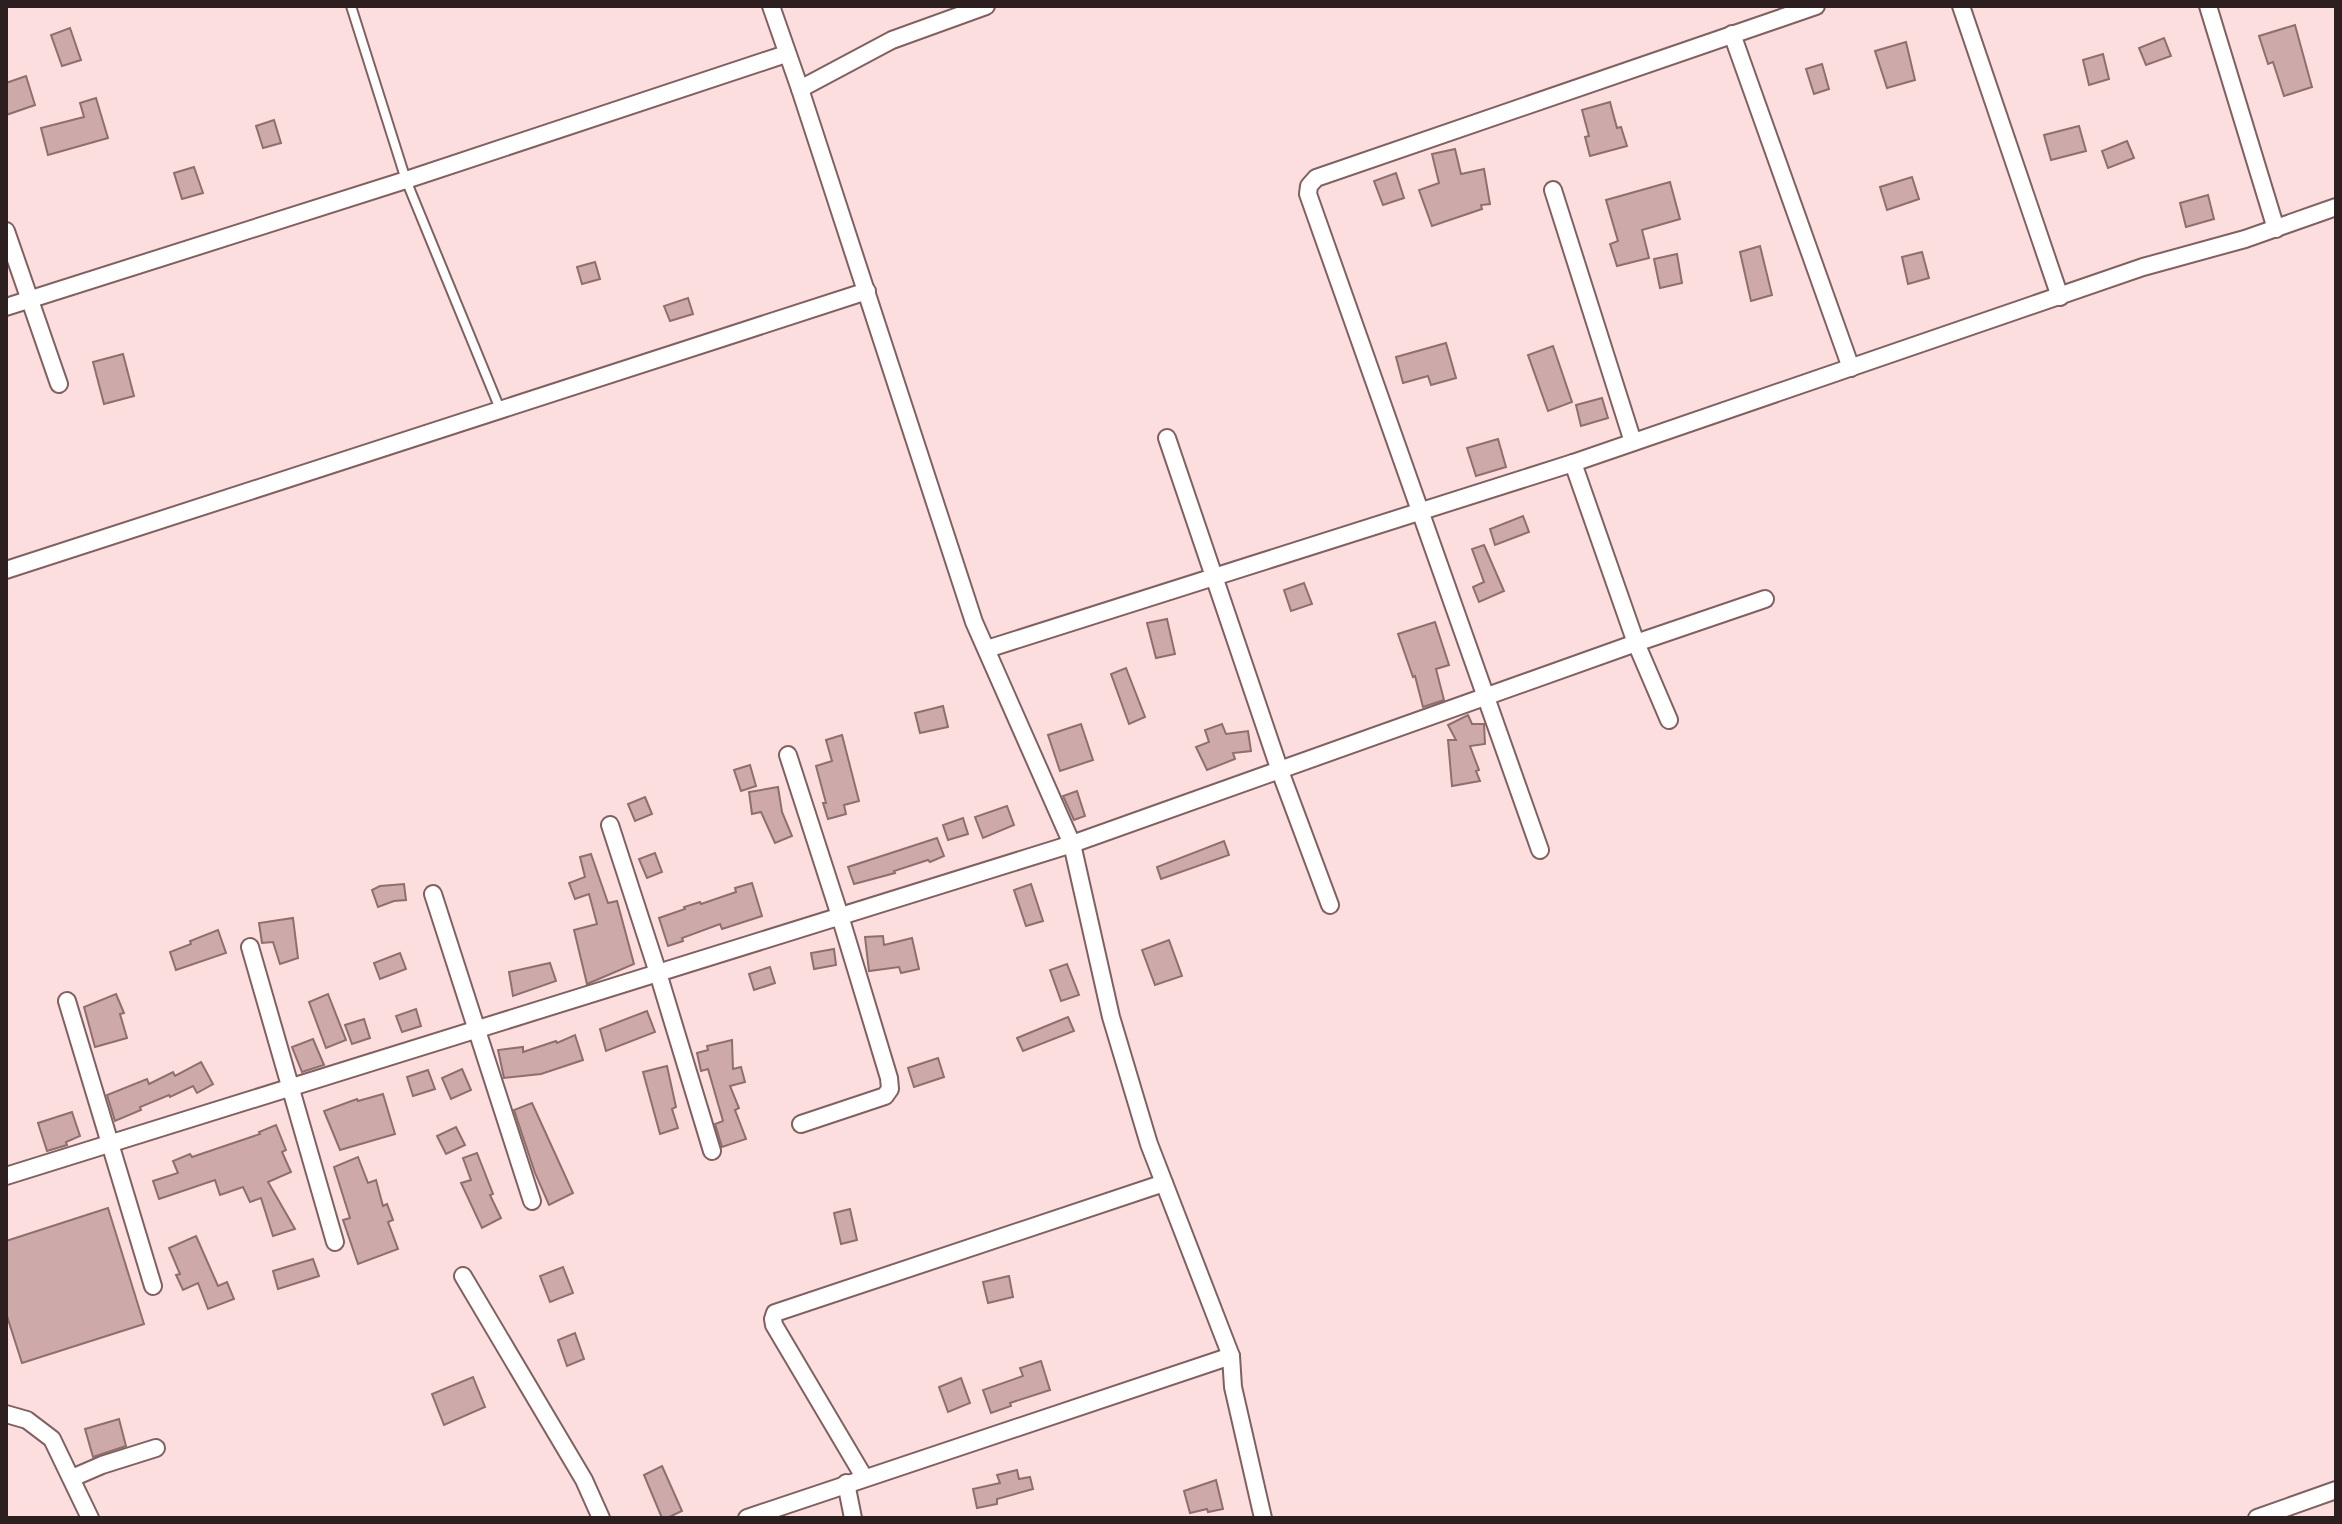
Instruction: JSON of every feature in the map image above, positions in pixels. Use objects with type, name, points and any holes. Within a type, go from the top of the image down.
[{"type":"street","points":[[771,6],[974,622],[1072,844],[1111,1017],[1149,1144],[1231,1356],[1233,1387],[1263,1518]]},
{"type":"street","points":[[800,89],[892,40],[986,6]]},
{"type":"street","points":[[1540,850],[1308,194],[1309,186],[1316,178],[1816,6]]},
{"type":"street","points":[[1961,6],[2060,297]]},
{"type":"street","points":[[2208,6],[2276,229]]},
{"type":"street","points":[[1732,34],[1851,368]]},
{"type":"street","points":[[6,307],[406,180],[786,54]]},
{"type":"street","points":[[1553,190],[1633,442]]},
{"type":"street","points":[[987,649],[1573,463],[2143,267],[2245,239],[2336,207]]},
{"type":"street","points":[[6,231],[59,384]]},
{"type":"street","points":[[6,570],[867,291]]},
{"type":"street","points":[[1167,438],[1280,771],[1330,905]]},
{"type":"street","points":[[1573,463],[1636,643],[1669,720]]},
{"type":"street","points":[[6,1176],[1072,844],[1765,599]]},
{"type":"street","points":[[788,755],[840,916],[890,1089],[885,1096],[801,1124]]},
{"type":"street","points":[[610,825],[712,1151]]},
{"type":"street","points":[[433,894],[532,1201]]},
{"type":"street","points":[[250,947],[335,1242]]},
{"type":"street","points":[[67,1001],[153,1286]]},
{"type":"street","points":[[864,1477],[774,1325],[775,1313],[1164,1183]]},
{"type":"street","points":[[463,1276],[584,1480],[601,1518]]},
{"type":"street","points":[[747,1518],[1231,1356]]},
{"type":"street","points":[[6,1414],[27,1420],[52,1439],[88,1517]]},
{"type":"street","points":[[72,1478],[156,1448]]},
{"type":"street","points":[[846,1483],[853,1518]]},
{"type":"street","points":[[2257,1518],[2336,1490]]},
{"type":"lane","points":[[351,6],[406,180],[500,409]]},
{"type":"building","points":[[2295,25],[2312,87],[2284,96],[2273,62],[2268,64],[2259,36]]},
{"type":"building","points":[[70,28],[81,60],[62,66],[51,35]]},
{"type":"building","points":[[2164,38],[2171,56],[2146,65],[2139,48]]},
{"type":"building","points":[[1906,42],[1915,80],[1887,88],[1875,51]]},
{"type":"building","points":[[2103,54],[2109,79],[2089,85],[2083,60]]},
{"type":"building","points":[[1822,64],[1829,89],[1814,94],[1806,69]]},
{"type":"building","points":[[26,76],[35,105],[6,115],[6,83]]},
{"type":"building","points":[[96,98],[108,138],[48,155],[41,128],[84,117],[80,103]]},
{"type":"building","points":[[1610,102],[1617,128],[1621,127],[1627,146],[1590,156],[1585,137],[1589,136],[1582,110]]},
{"type":"building","points":[[274,120],[281,143],[263,148],[256,126]]},
{"type":"building","points":[[2079,126],[2086,151],[2051,160],[2044,135]]},
{"type":"building","points":[[2127,141],[2134,158],[2108,168],[2102,151]]},
{"type":"building","points":[[1455,149],[1461,174],[1484,169],[1490,204],[1432,226],[1419,190],[1439,183],[1432,154]]},
{"type":"building","points":[[194,167],[203,193],[182,199],[174,173]]},
{"type":"building","points":[[1396,173],[1404,198],[1383,205],[1374,181]]},
{"type":"building","points":[[1912,177],[1919,199],[1887,210],[1880,187]]},
{"type":"building","points":[[1670,182],[1680,219],[1642,230],[1649,258],[1617,266],[1610,244],[1618,241],[1606,200]]},
{"type":"building","points":[[2208,195],[2214,219],[2186,227],[2180,203]]},
{"type":"building","points":[[1760,246],[1772,295],[1751,301],[1740,252]]},
{"type":"building","points":[[1922,252],[1929,278],[1908,284],[1902,257]]},
{"type":"building","points":[[1677,254],[1682,283],[1660,288],[1654,259]]},
{"type":"building","points":[[595,262],[600,279],[582,284],[577,267]]},
{"type":"building","points":[[688,298],[693,314],[670,321],[664,306]]},
{"type":"building","points":[[1446,343],[1456,378],[1431,385],[1428,376],[1403,383],[1396,357]]},
{"type":"building","points":[[1553,346],[1572,402],[1548,411],[1528,355]]},
{"type":"building","points":[[123,354],[134,396],[104,404],[93,362]]},
{"type":"building","points":[[1602,398],[1608,418],[1581,426],[1576,405]]},
{"type":"building","points":[[1498,439],[1506,467],[1476,476],[1467,448]]},
{"type":"building","points":[[1523,516],[1529,532],[1495,545],[1490,529]]},
{"type":"building","points":[[1484,545],[1504,591],[1479,602],[1473,587],[1484,582],[1472,549]]},
{"type":"building","points":[[1304,583],[1312,604],[1291,611],[1284,590]]},
{"type":"building","points":[[1167,619],[1175,654],[1156,658],[1147,623]]},
{"type":"building","points":[[1435,622],[1449,665],[1436,669],[1444,700],[1423,707],[1415,676],[1398,634]]},
{"type":"building","points":[[1126,668],[1145,717],[1129,724],[1111,674]]},
{"type":"building","points":[[943,706],[948,727],[920,733],[915,713]]},
{"type":"building","points":[[1468,715],[1472,724],[1484,724],[1485,744],[1470,746],[1480,781],[1452,786],[1448,740],[1456,740],[1448,725]]},
{"type":"building","points":[[1081,724],[1093,760],[1060,771],[1048,735]]},
{"type":"building","points":[[1222,724],[1226,734],[1248,731],[1251,751],[1233,753],[1235,759],[1207,770],[1196,747],[1209,742],[1205,730]]},
{"type":"building","points":[[842,735],[859,801],[844,805],[846,814],[828,819],[816,766],[832,761],[826,740]]},
{"type":"building","points":[[750,765],[756,786],[741,791],[734,770]]},
{"type":"building","points":[[778,787],[782,812],[792,836],[775,843],[761,812],[752,814],[749,792]]},
{"type":"building","points":[[1077,791],[1085,816],[1074,820],[1063,796]]},
{"type":"building","points":[[645,797],[652,814],[635,821],[628,804]]},
{"type":"building","points":[[1007,806],[1014,825],[983,838],[975,817]]},
{"type":"building","points":[[963,818],[968,834],[948,840],[943,825]]},
{"type":"building","points":[[937,838],[944,856],[854,884],[848,867]]},
{"type":"building","points":[[1224,841],[1229,855],[1161,879],[1157,867]]},
{"type":"building","points":[[655,853],[662,872],[647,878],[639,859]]},
{"type":"building","points":[[591,854],[608,903],[617,901],[634,964],[587,984],[574,930],[597,924],[589,894],[575,899],[569,883],[585,877],[580,857]]},
{"type":"building","points":[[752,883],[762,916],[722,929],[720,924],[668,946],[659,918],[684,907],[736,892],[735,888]]},
{"type":"building","points":[[404,884],[406,900],[378,907],[372,890],[380,886]]},
{"type":"building","points":[[1031,884],[1043,921],[1026,926],[1014,890]]},
{"type":"building","points":[[293,918],[298,958],[280,964],[273,942],[262,943],[259,923]]},
{"type":"building","points":[[218,930],[226,953],[176,970],[170,952]]},
{"type":"building","points":[[883,936],[884,945],[912,938],[919,969],[901,973],[899,967],[869,971],[865,937]]},
{"type":"building","points":[[1169,940],[1182,976],[1155,985],[1142,950]]},
{"type":"building","points":[[834,949],[836,965],[814,969],[811,953]]},
{"type":"building","points":[[400,953],[406,969],[380,979],[374,963]]},
{"type":"building","points":[[550,963],[556,981],[513,996],[509,972]]},
{"type":"building","points":[[1067,964],[1079,995],[1061,1001],[1050,970]]},
{"type":"building","points":[[770,967],[775,983],[754,990],[749,974]]},
{"type":"building","points":[[116,994],[124,1013],[120,1014],[127,1038],[95,1047],[84,1007]]},
{"type":"building","points":[[328,994],[346,1040],[326,1048],[309,1002]]},
{"type":"building","points":[[416,1009],[421,1026],[402,1032],[396,1016]]},
{"type":"building","points":[[647,1011],[655,1032],[606,1051],[600,1029]]},
{"type":"building","points":[[1068,1017],[1074,1031],[1023,1051],[1017,1038]]},
{"type":"building","points":[[364,1019],[370,1038],[352,1044],[345,1025]]},
{"type":"building","points":[[575,1035],[583,1060],[541,1074],[504,1078],[498,1050],[523,1047],[523,1052]]},
{"type":"building","points":[[313,1039],[324,1065],[302,1072],[292,1047]]},
{"type":"building","points":[[732,1040],[733,1069],[741,1067],[745,1082],[730,1086],[746,1139],[722,1147],[715,1124],[723,1121],[708,1069],[701,1071],[697,1053],[708,1050],[707,1046]]},
{"type":"building","points":[[938,1058],[944,1077],[914,1087],[908,1068]]},
{"type":"building","points":[[201,1062],[213,1084],[197,1093],[193,1086],[169,1095],[115,1121],[107,1095],[147,1079],[149,1084],[173,1072],[175,1076]]},
{"type":"building","points":[[667,1066],[676,1107],[672,1109],[678,1128],[660,1134],[643,1072]]},
{"type":"building","points":[[462,1069],[471,1090],[451,1099],[442,1078]]},
{"type":"building","points":[[428,1070],[435,1089],[413,1096],[407,1077]]},
{"type":"building","points":[[383,1094],[395,1134],[340,1150],[324,1111]]},
{"type":"building","points":[[532,1103],[573,1193],[549,1205],[514,1110]]},
{"type":"building","points":[[72,1112],[80,1136],[66,1142],[67,1145],[47,1151],[38,1123]]},
{"type":"building","points":[[276,1125],[286,1150],[282,1152],[291,1172],[268,1182],[295,1229],[273,1236],[261,1198],[250,1202],[243,1187],[220,1195],[215,1180],[159,1199],[153,1181],[178,1173],[173,1161],[260,1134]]},
{"type":"building","points":[[456,1127],[465,1145],[446,1154],[437,1136]]},
{"type":"building","points":[[477,1153],[501,1218],[482,1228],[461,1183],[471,1180],[463,1158]]},
{"type":"building","points":[[358,1157],[368,1183],[376,1180],[383,1206],[387,1204],[393,1220],[388,1222],[398,1249],[358,1264],[343,1220],[350,1218],[334,1167]]},
{"type":"building","points":[[108,1208],[144,1324],[22,1363],[6,1313],[6,1241]]},
{"type":"building","points":[[850,1209],[857,1240],[841,1244],[834,1213]]},
{"type":"building","points":[[196,1236],[218,1286],[227,1282],[234,1299],[208,1309],[198,1283],[183,1290],[169,1248]]},
{"type":"building","points":[[313,1259],[319,1276],[278,1289],[273,1271]]},
{"type":"building","points":[[563,1267],[573,1293],[550,1302],[540,1276]]},
{"type":"building","points":[[1009,1276],[1013,1297],[988,1303],[983,1282]]},
{"type":"building","points":[[575,1333],[584,1359],[567,1366],[558,1340]]},
{"type":"building","points":[[1041,1361],[1050,1390],[1010,1403],[1011,1406],[991,1413],[983,1390],[1023,1376],[1020,1368]]},
{"type":"building","points":[[473,1377],[485,1407],[444,1425],[432,1394]]},
{"type":"building","points":[[961,1378],[970,1403],[948,1412],[939,1387]]},
{"type":"building","points":[[119,1419],[126,1446],[93,1457],[85,1429]]},
{"type":"building","points":[[662,1466],[682,1511],[667,1518],[662,1518],[644,1475]]},
{"type":"building","points":[[1017,1470],[1019,1479],[1030,1477],[1033,1489],[997,1499],[997,1504],[977,1508],[973,1489],[1000,1483],[997,1475]]},
{"type":"building","points":[[1216,1480],[1223,1509],[1190,1513],[1184,1491]]}]
